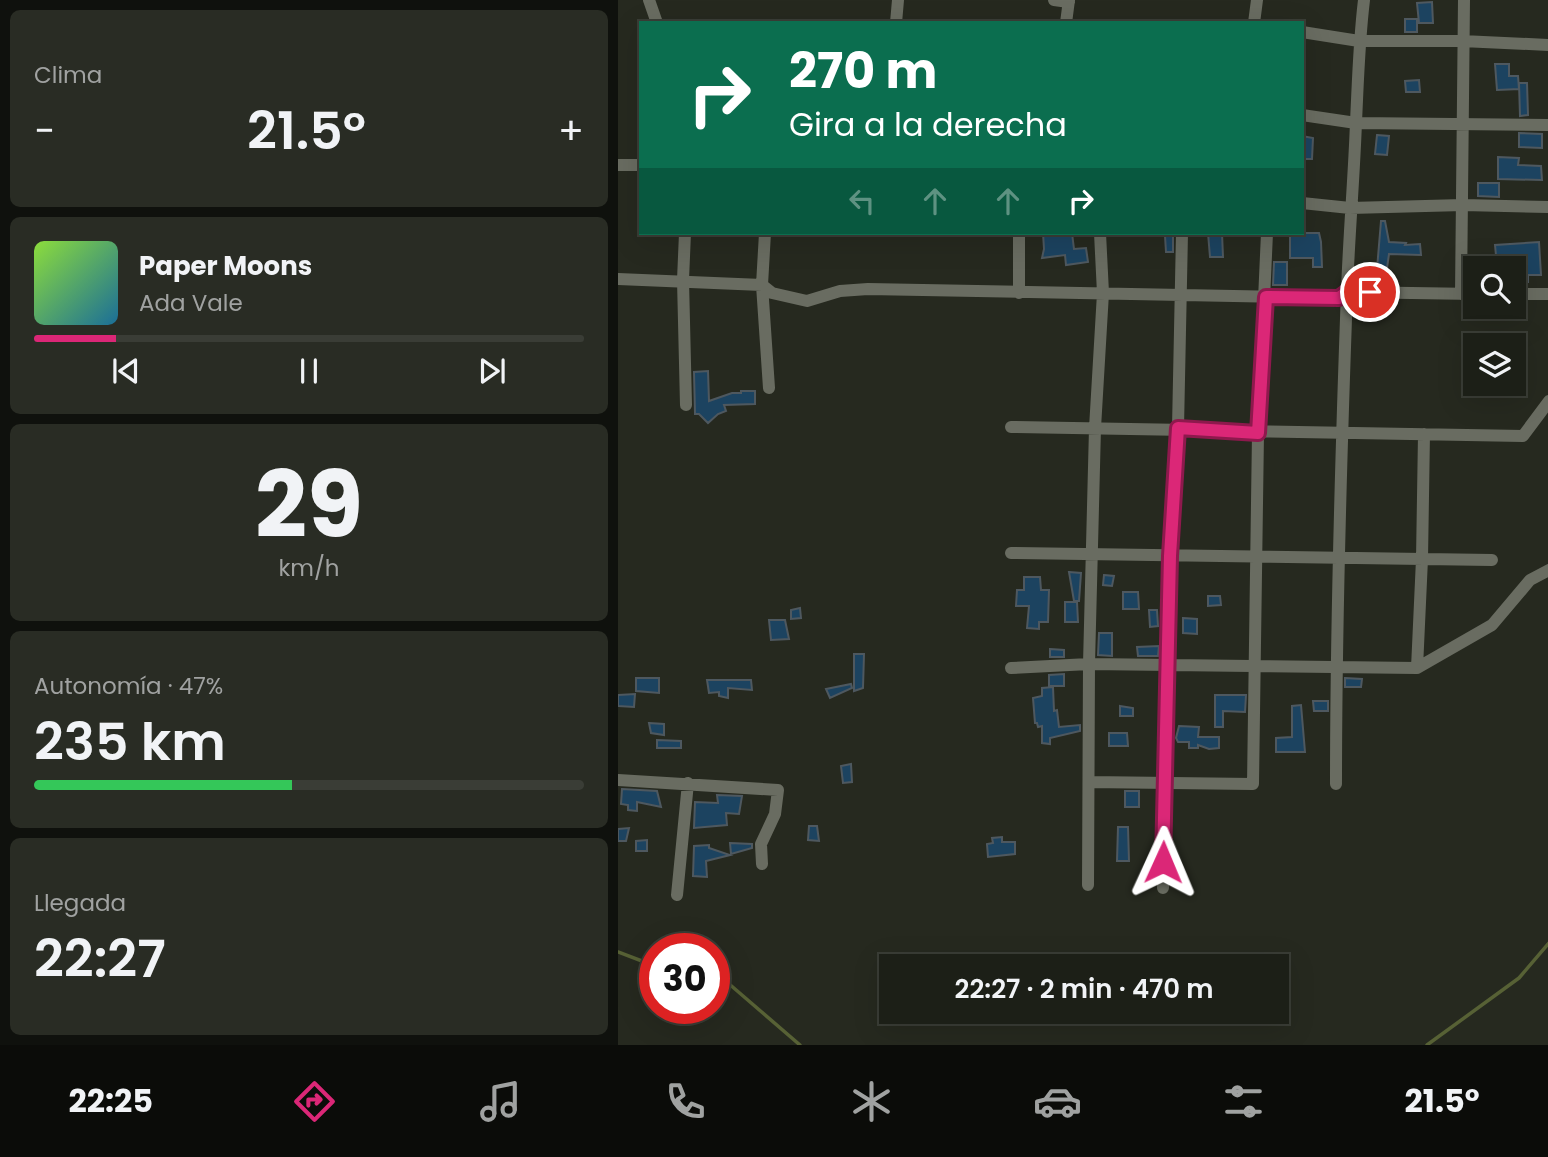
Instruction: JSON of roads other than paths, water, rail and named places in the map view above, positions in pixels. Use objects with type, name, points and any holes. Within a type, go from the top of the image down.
[{"type":"street","points":[[649,0],[656,21]]},
{"type":"street","points":[[896,21],[898,0]]},
{"type":"street","points":[[1054,0],[1069,1],[1066,21]]},
{"type":"street","points":[[1254,21],[1257,0]]},
{"type":"street","points":[[1336,784],[1341,432],[1350,208],[1359,41],[1364,0]]},
{"type":"street","points":[[618,279],[763,285],[772,293],[807,301],[840,291],[868,289],[1339,298],[1347,292],[1461,293],[1464,0]]},
{"type":"street","points":[[1304,32],[1359,41],[1462,41],[1548,45]]},
{"type":"street","points":[[1304,115],[1356,123],[1548,125]]},
{"type":"street","points":[[618,164],[639,165]]},
{"type":"street","points":[[1304,204],[1350,208],[1463,205],[1548,207]]},
{"type":"street","points":[[685,235],[683,281],[686,405]]},
{"type":"street","points":[[765,235],[763,285],[769,388]]},
{"type":"street","points":[[1019,235],[1019,293]]},
{"type":"street","points":[[1088,885],[1089,664],[1095,428],[1103,293],[1100,235]]},
{"type":"street","points":[[1163,888],[1170,556],[1178,428],[1182,235]]},
{"type":"street","points":[[1089,782],[1253,784],[1258,433],[1267,235]]},
{"type":"street","points":[[1526,294],[1548,294]]},
{"type":"street","points":[[1011,427],[1523,436],[1548,401]]},
{"type":"street","points":[[1417,668],[1424,434]]},
{"type":"street","points":[[1011,553],[1492,560]]},
{"type":"street","points":[[1011,668],[1089,664],[1417,668],[1492,625],[1530,580],[1548,570]]},
{"type":"street","points":[[618,780],[778,790],[775,814],[761,844],[762,864]]},
{"type":"street","points":[[677,895],[688,783]]},
{"type":"waterway","points":[[1427,1045],[1519,978],[1549,943]]},
{"type":"waterway","points":[[618,952],[639,960]]},
{"type":"waterway","points":[[730,985],[800,1045]]}]
